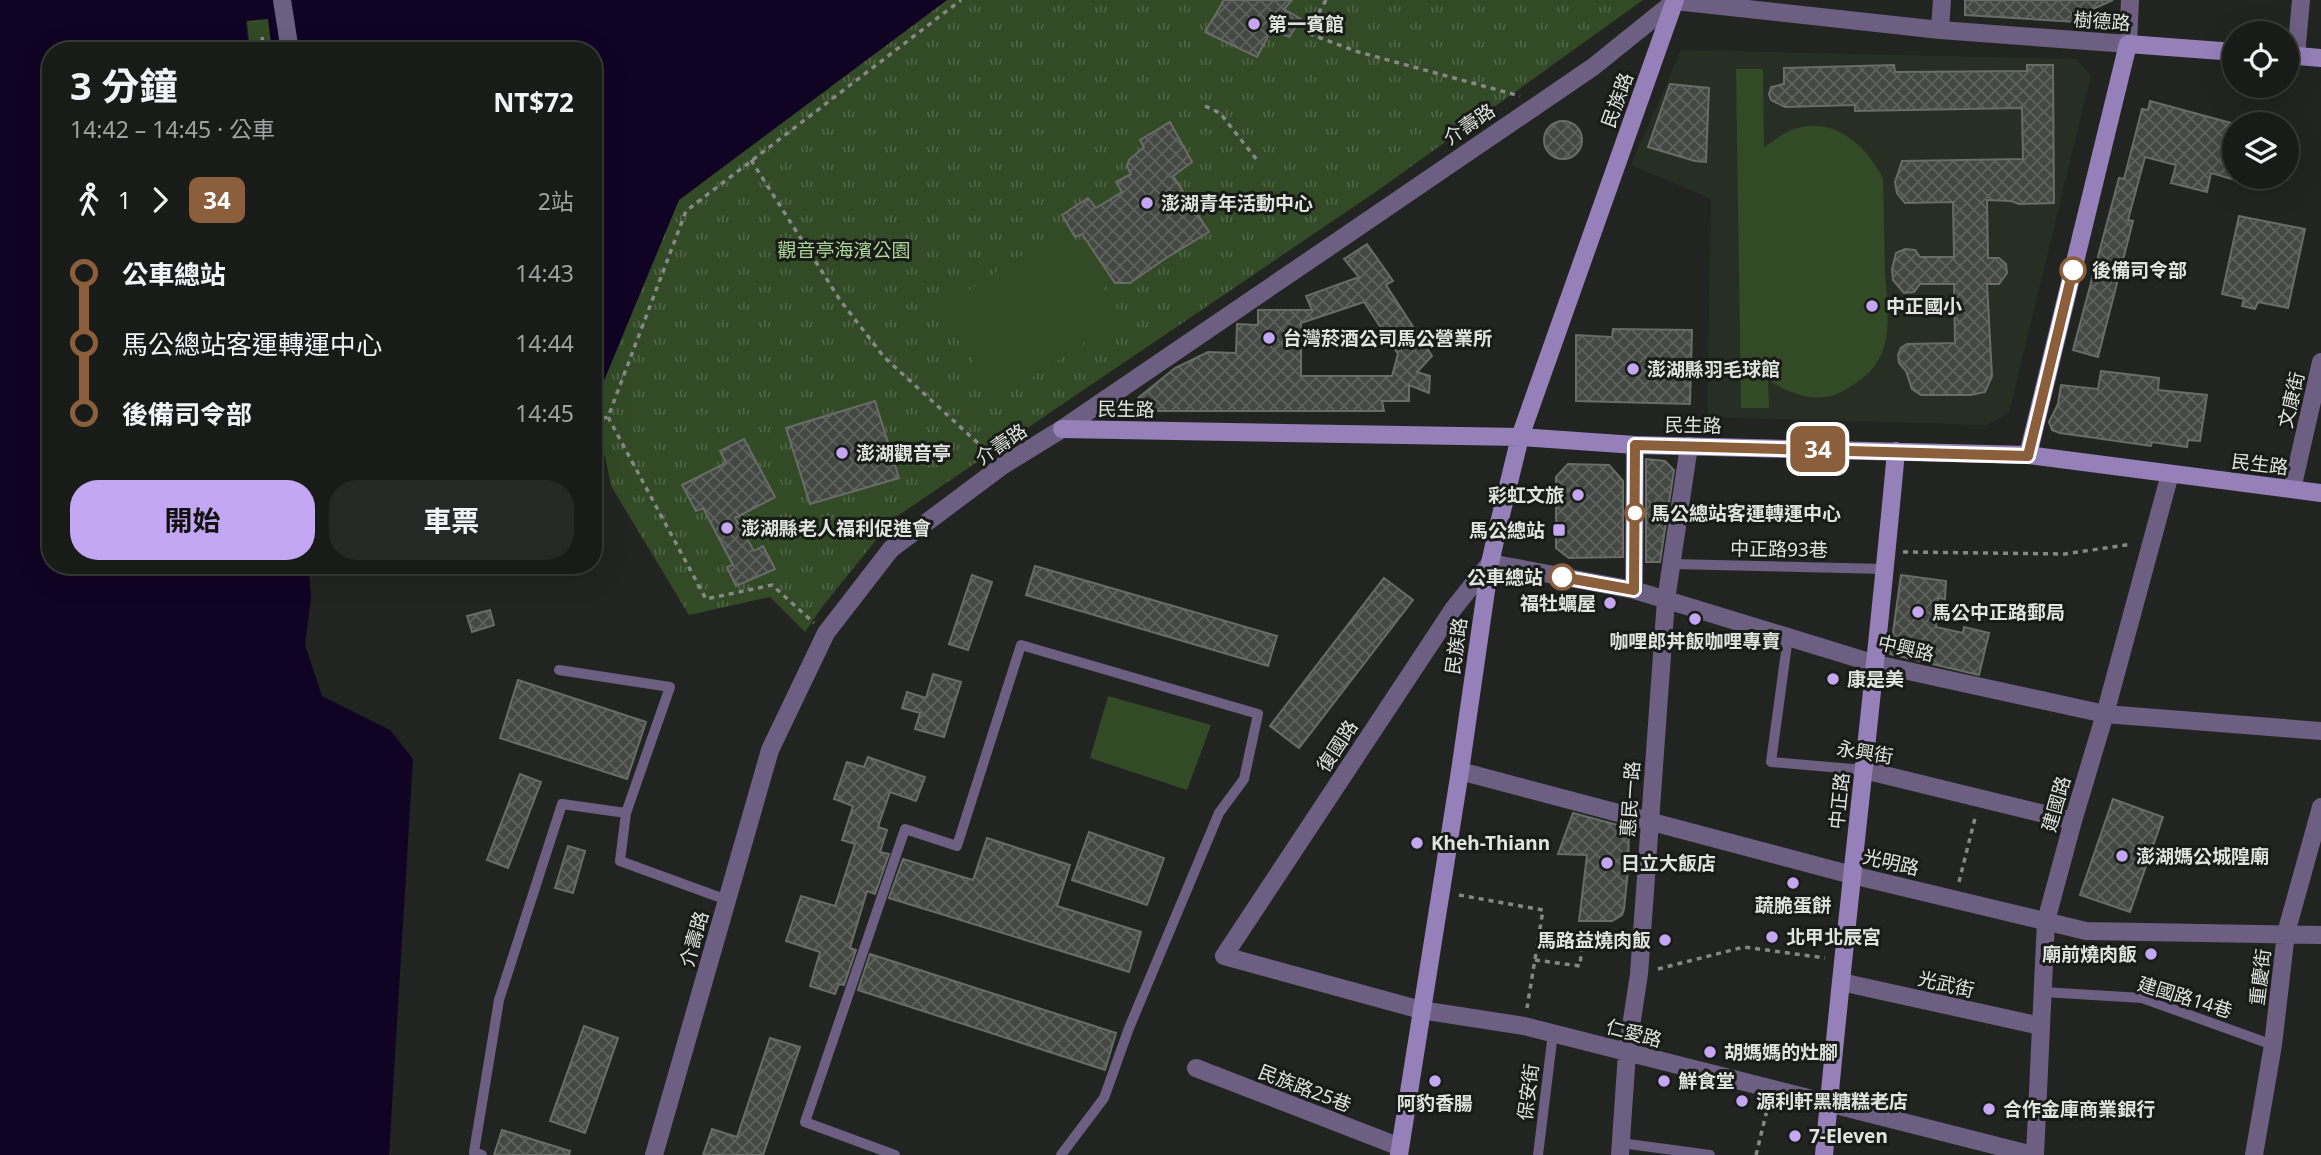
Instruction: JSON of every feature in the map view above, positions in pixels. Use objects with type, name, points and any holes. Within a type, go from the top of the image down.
[{"type":"main road","name":"民族路","points":[[1399,1151],[1460,771],[1490,563],[1520,437],[1675,1]]},
{"type":"main road","name":"樹德路","points":[[2128,44],[2222,51]]},
{"type":"main road","points":[[2028,456],[2128,44]]},
{"type":"main road","points":[[2299,56],[2321,58]]},
{"type":"main road","name":"民生路","points":[[1062,429],[1520,437],[1635,445],[2028,456],[2321,493]]},
{"type":"main road","name":"中正路","points":[[1824,1155],[1896,451]]},
{"type":"street","points":[[282,0],[289,42]]},
{"type":"street","points":[[1940,30],[1942,0]]},
{"type":"street","points":[[2128,44],[2130,0]]},
{"type":"street","points":[[2298,21],[2301,0]]},
{"type":"street","name":"介壽路","points":[[654,1155],[770,750],[826,633],[891,549],[1002,466],[1062,429],[1592,67],[1675,1]]},
{"type":"street","name":"樹德路","points":[[1675,1],[1940,30],[2128,44]]},
{"type":"street","name":"文康街","points":[[2292,489],[2321,362]]},
{"type":"street","points":[[1634,590],[1635,445]]},
{"type":"street","name":"惠民一路","points":[[1620,1149],[1627,1053],[1639,974],[1666,600],[1689,446]]},
{"type":"street","name":"建國路","points":[[2034,1155],[2046,921],[2170,474]]},
{"type":"street","name":"中興路","points":[[1490,563],[1634,590],[1876,664],[2105,714],[2321,731]]},
{"type":"street","name":"復國路","points":[[1224,956],[1454,608],[1490,563]]},
{"type":"street","name":"永興街","points":[[1864,770],[2073,821]]},
{"type":"street","name":"光明路","points":[[1460,771],[1852,875],[2086,931],[2321,934]]},
{"type":"street","name":"重慶街","points":[[2254,1155],[2273,1045],[2286,933],[2321,807]]},
{"type":"street","name":"仁愛路","points":[[1224,956],[1421,1010],[1524,1026],[2034,1155]]},
{"type":"street","name":"光武街","points":[[1841,982],[2041,1026]]},
{"type":"street","name":"民族路25巷","points":[[1196,1068],[1399,1151]]},
{"type":"lane","name":"中正路93巷","points":[[1672,564],[1886,560]]},
{"type":"lane","name":"永興街","points":[[1788,637],[1771,762],[1864,770]]},
{"type":"lane","points":[[895,1155],[805,1122],[905,829],[957,846],[1021,645],[1258,714],[1244,779],[1219,813],[1129,1028],[1104,1098],[1061,1155]]},
{"type":"lane","points":[[559,670],[670,687],[626,813],[620,861],[727,900]]},
{"type":"lane","points":[[482,1155],[474,1152],[499,1000],[562,804],[626,813]]},
{"type":"lane","name":"建國路14巷","points":[[2043,992],[2142,998],[2273,1045]]},
{"type":"lane","name":"保安街","points":[[1538,1155],[1553,1033]]},
{"type":"lane","points":[[1620,1149],[1710,1155]]},
{"type":"path","points":[[826,633],[772,585],[706,599],[608,417],[686,211],[961,0]]},
{"type":"path","points":[[1326,0],[1307,33],[1355,51],[1520,95],[1527,110]]},
{"type":"path","points":[[262,37],[263,42]]},
{"type":"path","points":[[1205,106],[1220,113],[1257,160]]},
{"type":"path","points":[[751,160],[840,300],[884,356],[1002,466]]},
{"type":"path","points":[[602,419],[608,417]]},
{"type":"path","points":[[1886,560],[2065,554],[2152,541]]},
{"type":"path","points":[[1955,898],[1980,799]]},
{"type":"path","points":[[1439,891],[1543,910],[1524,1026]]},
{"type":"path","points":[[1535,960],[1580,966],[1582,944],[1640,953]]},
{"type":"path","points":[[1639,974],[1744,947],[1844,961]]},
{"type":"path","points":[[1756,1155],[1773,1091]]},
{"type":"shaded area","points":[[0,0],[947,0],[679,200],[602,385],[602,42],[271,42],[268,19],[246,21],[248,42],[42,42],[42,574],[309,574],[311,597],[305,645],[322,696],[390,730],[413,759],[389,1155],[0,1155]]},
{"type":"shaded area","name":"中正國小","points":[[1681,50],[2076,59],[2091,75],[2009,413],[1986,425],[1707,417],[1711,199],[1631,165]]},
{"type":"green space","name":"觀音亭海濱公園","points":[[245,0],[1643,0],[1377,191],[893,519],[805,632],[770,597],[689,615],[611,486],[605,456],[602,454],[602,42],[249,42]]},
{"type":"green space","points":[[1736,69],[1763,69],[1764,147],[1793,129],[1825,127],[1849,137],[1868,156],[1883,178],[1888,315],[1886,338],[1879,359],[1858,381],[1843,391],[1824,397],[1804,396],[1785,390],[1768,380],[1769,408],[1741,408]]},
{"type":"green space","points":[[1064,227],[1123,317],[999,399],[938,311]]},
{"type":"green space","points":[[1108,696],[1211,725],[1187,790],[1090,758]]},
{"type":"building","name":"第一賓館","points":[[1224,0],[1292,0],[1284,9],[1301,19],[1289,37],[1272,29],[1257,57],[1205,32]]},
{"type":"building","points":[[1965,0],[2113,0],[2077,16],[2077,22],[1965,15]]},
{"type":"building","points":[[1894,65],[1895,72],[2027,71],[2027,65],[2053,65],[2054,203],[2019,204],[1987,200],[1988,258],[1999,258],[2006,264],[2007,273],[1999,284],[1987,284],[1992,376],[1985,392],[1971,395],[1921,395],[1912,389],[1906,371],[1899,363],[1898,355],[1901,348],[1907,344],[1955,343],[1954,284],[1920,284],[1914,292],[1904,293],[1893,280],[1892,269],[1896,253],[1905,249],[1915,250],[1920,257],[1954,257],[1953,202],[1905,203],[1897,193],[1895,182],[1902,161],[2023,159],[2022,108],[1855,111],[1855,105],[1785,107],[1771,100],[1769,94],[1771,87],[1784,84],[1784,68]]},
{"type":"building","points":[[1670,84],[1709,88],[1706,162],[1648,147]]},
{"type":"building","points":[[2150,101],[2222,120],[2222,176],[2211,173],[2207,192],[2171,183],[2176,165],[2145,157],[2128,220],[2133,221],[2098,357],[2073,350],[2119,178],[2124,179],[2142,109],[2148,110]]},
{"type":"building","points":[[1563,121],[1576,127],[1582,140],[1576,153],[1563,159],[1550,153],[1544,140],[1550,127]]},
{"type":"building","name":"澎湖青年活動中心","points":[[1170,122],[1192,162],[1173,176],[1209,232],[1130,283],[1115,283],[1082,234],[1075,237],[1062,215],[1088,198],[1096,208],[1122,192],[1116,182],[1131,174],[1127,166],[1129,160],[1144,147],[1140,140]]},
{"type":"building","points":[[2239,216],[2305,229],[2288,308],[2258,302],[2255,309],[2242,306],[2244,299],[2222,294]]},
{"type":"building","name":"台灣菸酒公司馬公營業所","points":[[1367,244],[1393,281],[1386,285],[1432,356],[1417,372],[1430,376],[1429,393],[1409,385],[1409,401],[1382,401],[1384,411],[1137,411],[1138,398],[1175,368],[1208,352],[1236,353],[1237,324],[1258,325],[1258,310],[1312,310],[1306,296],[1359,277],[1344,259]],"holes":[[[1364,302],[1398,354],[1392,376],[1301,376],[1301,323]]]},
{"type":"building","name":"澎湖縣羽毛球館","points":[[1613,329],[1692,330],[1690,404],[1576,401],[1576,335],[1612,337]]},
{"type":"building","points":[[2101,371],[2159,378],[2158,390],[2207,395],[2200,441],[2188,440],[2187,447],[2152,442],[2151,446],[2052,430],[2049,422],[2058,404],[2061,385],[2098,389]]},
{"type":"building","name":"澎湖觀音亭","points":[[875,401],[899,478],[810,504],[786,428]]},
{"type":"building","points":[[744,439],[775,497],[735,518],[754,551],[763,546],[775,569],[736,586],[727,567],[733,565],[703,508],[696,511],[682,485],[726,463],[720,451]]},
{"type":"building","points":[[1646,459],[1665,461],[1674,470],[1660,562],[1646,562]]},
{"type":"building","name":"馬公總站客運轉運中心","points":[[1568,464],[1609,465],[1623,481],[1623,557],[1569,558],[1556,548],[1556,477]]},
{"type":"building","points":[[1035,566],[1277,636],[1268,666],[1026,595]]},
{"type":"building","points":[[972,575],[992,582],[968,650],[949,644]]},
{"type":"building","points":[[1901,575],[1946,581],[1945,599],[1938,598],[1936,627],[1963,633],[1964,627],[1989,633],[1979,675],[1890,654]]},
{"type":"building","points":[[1384,578],[1413,600],[1299,748],[1270,726]]},
{"type":"building","points":[[490,610],[494,625],[472,632],[467,616]]},
{"type":"building","points":[[933,674],[961,682],[944,737],[915,729],[920,713],[902,708],[907,692],[926,698]]},
{"type":"building","points":[[518,680],[646,722],[627,779],[500,738]]},
{"type":"building","points":[[868,757],[925,777],[916,801],[890,792],[878,827],[887,830],[880,852],[889,854],[875,894],[867,891],[850,948],[856,950],[844,985],[839,984],[835,994],[810,986],[820,952],[786,941],[801,896],[835,906],[855,844],[842,840],[853,806],[834,799],[847,762],[864,767]]},
{"type":"building","points":[[520,774],[541,782],[508,868],[487,860]]},
{"type":"building","name":"澎湖媽公城隍廟","points":[[2113,799],[2163,817],[2130,912],[2080,895]]},
{"type":"building","name":"日立大飯店","points":[[1573,813],[1629,828],[1624,909],[1622,915],[1612,921],[1579,921],[1587,855],[1558,854]]},
{"type":"building","points":[[1089,832],[1164,858],[1147,905],[1072,880]]},
{"type":"building","points":[[987,838],[1070,865],[1057,906],[1141,932],[1129,972],[889,898],[903,859],[973,880]]},
{"type":"building","points":[[568,846],[585,851],[573,893],[555,888]]},
{"type":"building","points":[[870,954],[1116,1033],[1105,1070],[858,990]]},
{"type":"building","points":[[584,1026],[618,1038],[585,1133],[550,1121]]},
{"type":"building","points":[[770,1038],[800,1047],[763,1155],[703,1155],[712,1129],[737,1137]]},
{"type":"building","points":[[502,1130],[570,1151],[569,1155],[494,1155]]},
{"type":"bus line","name":"34","points":[[1562,577],[1634,590],[1635,445],[2028,456],[2073,270]]},
{"type":"place","name":"第一賓館","points":[[1254,24]]},
{"type":"place","name":"澎湖青年活動中心","points":[[1147,203]]},
{"type":"place","name":"後備司令部","points":[[2073,270]]},
{"type":"place","name":"中正國小","points":[[1872,306]]},
{"type":"place","name":"台灣菸酒公司馬公營業所","points":[[1269,338]]},
{"type":"place","name":"澎湖縣羽毛球館","points":[[1633,369]]},
{"type":"place","name":"澎湖觀音亭","points":[[842,453]]},
{"type":"place","name":"彩虹文旅","points":[[1578,495]]},
{"type":"place","name":"馬公總站客運轉運中心","points":[[1635,513]]},
{"type":"place","name":"澎湖縣老人福利促進會","points":[[727,528]]},
{"type":"place","name":"馬公總站","points":[[1559,530]]},
{"type":"place","name":"公車總站","points":[[1562,577]]},
{"type":"place","name":"福牡蠣屋","points":[[1610,603]]},
{"type":"place","name":"馬公中正路郵局","points":[[1918,612]]},
{"type":"place","name":"咖哩郎丼飯咖哩專賣","points":[[1695,619]]},
{"type":"place","name":"康是美","points":[[1833,679]]},
{"type":"place","name":"Kheh-Thiann","points":[[1417,843]]},
{"type":"place","name":"澎湖媽公城隍廟","points":[[2122,856]]},
{"type":"place","name":"日立大飯店","points":[[1607,863]]},
{"type":"place","name":"蔬脆蛋餅","points":[[1793,883]]},
{"type":"place","name":"北甲北辰宮","points":[[1772,937]]},
{"type":"place","name":"馬路益燒肉飯","points":[[1665,940]]},
{"type":"place","name":"廟前燒肉飯","points":[[2151,954]]},
{"type":"place","name":"胡媽媽的灶腳","points":[[1710,1052]]},
{"type":"place","name":"阿豹香腸","points":[[1435,1081]]},
{"type":"place","name":"鮮食堂","points":[[1664,1081]]},
{"type":"place","name":"源利軒黑糖糕老店","points":[[1742,1101]]},
{"type":"place","name":"合作金庫商業銀行","points":[[1989,1109]]},
{"type":"place","name":"7-Eleven","points":[[1795,1136]]}]
